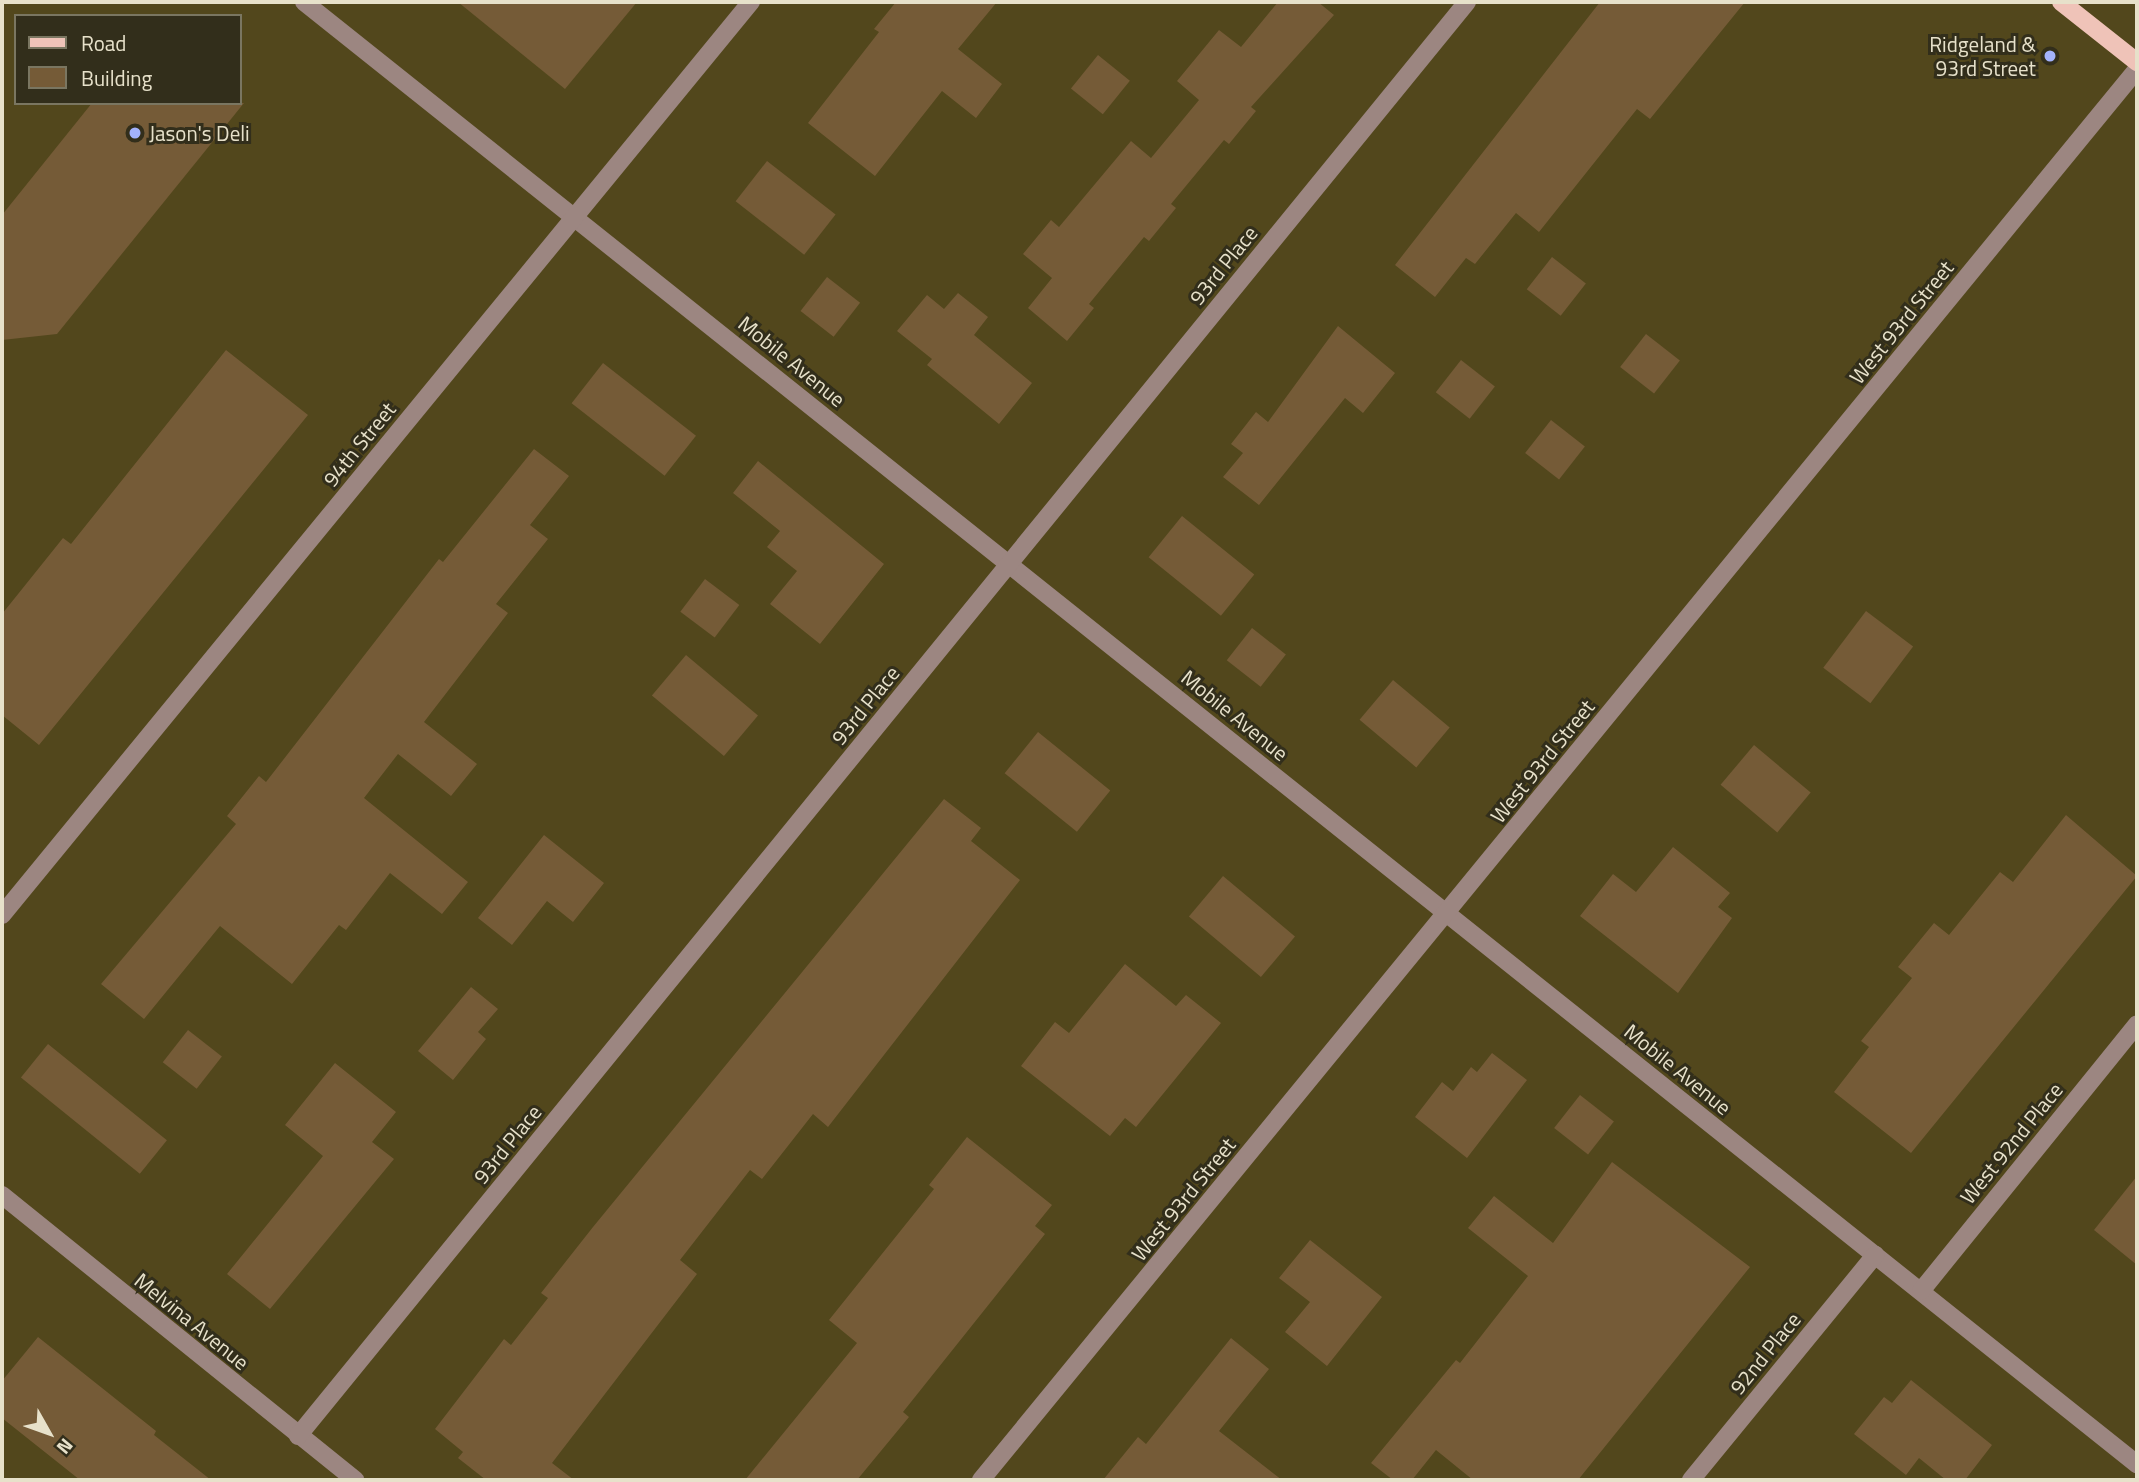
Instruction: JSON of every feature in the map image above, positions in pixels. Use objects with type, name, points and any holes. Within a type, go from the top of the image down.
[{"type":"main road","points":[[2060,2],[2137,62]]},
{"type":"street","name":"Mobile Avenue","points":[[304,2],[2137,1464]]},
{"type":"street","name":"94th Street","points":[[2,915],[751,2]]},
{"type":"street","name":"93rd Place","points":[[298,1436],[1467,2]]},
{"type":"street","name":"West 93rd Street","points":[[981,1480],[2137,69]]},
{"type":"street","name":"West 92nd Place","points":[[1921,1291],[2137,1024]]},
{"type":"street","name":"Melvina Avenue","points":[[2,1195],[355,1480]]},
{"type":"street","name":"92nd Place","points":[[1691,1480],[1875,1255]]},
{"type":"building","points":[[458,2],[637,2],[565,89]]},
{"type":"building","points":[[896,2],[997,2],[958,49],[1002,84],[976,118],[942,91],[875,176],[808,123],[879,32],[874,29]]},
{"type":"building","points":[[1278,2],[1318,2],[1334,15],[1251,107],[1256,111],[1229,144],[1224,140],[1171,204],[1176,208],[1149,241],[1144,237],[1089,304],[1094,308],[1067,341],[1028,308],[1052,278],[1023,254],[1051,220],[1059,227],[1131,141],[1151,158],[1199,100],[1177,81],[1219,30],[1241,47]]},
{"type":"building","points":[[1600,2],[1745,2],[1650,119],[1637,109],[1539,232],[1516,213],[1475,264],[1466,258],[1435,297],[1395,265]]},
{"type":"building","points":[[1098,55],[1130,81],[1103,114],[1071,88]]},
{"type":"building","points":[[244,103],[57,334],[2,340],[2,215],[90,105]]},
{"type":"building","points":[[767,161],[836,215],[804,255],[736,201]]},
{"type":"building","points":[[1552,257],[1586,283],[1561,316],[1527,289]]},
{"type":"building","points":[[827,277],[860,303],[834,337],[801,311]]},
{"type":"building","points":[[958,293],[988,317],[974,335],[1032,383],[999,424],[927,365],[932,359],[897,331],[927,295],[944,309]]},
{"type":"building","points":[[1338,326],[1395,373],[1363,413],[1345,398],[1259,505],[1223,477],[1243,453],[1231,444],[1256,412],[1268,422]]},
{"type":"building","points":[[1646,334],[1680,360],[1654,394],[1620,367]]},
{"type":"building","points":[[226,350],[308,415],[39,745],[2,715],[2,614],[63,538],[71,544]]},
{"type":"building","points":[[1461,360],[1495,386],[1470,419],[1436,392]]},
{"type":"building","points":[[603,363],[696,436],[665,476],[572,403]]},
{"type":"building","points":[[1551,420],[1585,446],[1559,480],[1525,453]]},
{"type":"building","points":[[534,449],[569,476],[530,525],[548,539],[496,604],[508,613],[424,722],[477,764],[451,796],[398,754],[364,798],[468,882],[442,914],[390,873],[346,930],[339,925],[292,984],[220,926],[144,1019],[101,984],[236,824],[227,816],[259,776],[266,782],[439,559],[443,562]]},
{"type":"building","points":[[758,461],[884,564],[820,644],[770,604],[797,571],[767,547],[780,531],[733,493]]},
{"type":"building","points":[[1182,516],[1254,575],[1221,616],[1149,557]]},
{"type":"building","points":[[705,579],[739,605],[715,638],[680,612]]},
{"type":"building","points":[[1866,611],[1913,647],[1870,703],[1823,668]]},
{"type":"building","points":[[1252,628],[1286,654],[1261,687],[1227,660]]},
{"type":"building","points":[[686,655],[758,715],[724,756],[652,696]]},
{"type":"building","points":[[1393,680],[1450,728],[1416,767],[1360,720]]},
{"type":"building","points":[[1038,732],[1110,791],[1077,832],[1005,773]]},
{"type":"building","points":[[1754,745],[1811,793],[1777,832],[1721,785]]},
{"type":"building","points":[[944,799],[981,828],[971,841],[1020,880],[828,1127],[813,1114],[762,1179],[750,1170],[680,1260],[697,1274],[552,1463],[574,1480],[486,1480],[458,1458],[463,1452],[435,1429],[504,1339],[511,1345],[548,1298],[541,1293],[593,1227]]},
{"type":"building","points":[[2066,815],[2137,876],[1911,1153],[1834,1092],[1869,1047],[1861,1041],[1912,978],[1898,967],[1934,923],[1949,935],[2000,872],[2013,882]]},
{"type":"building","points":[[544,835],[604,883],[573,922],[547,901],[512,945],[478,918]]},
{"type":"building","points":[[1673,847],[1730,893],[1718,907],[1732,918],[1678,993],[1580,916],[1613,874],[1636,892]]},
{"type":"building","points":[[1223,876],[1295,936],[1261,977],[1189,917]]},
{"type":"building","points":[[1125,964],[1176,1006],[1186,995],[1221,1023],[1136,1127],[1125,1118],[1110,1136],[1021,1066],[1055,1022],[1069,1033]]},
{"type":"building","points":[[471,987],[498,1009],[478,1032],[486,1039],[453,1080],[418,1051]]},
{"type":"building","points":[[188,1030],[222,1056],[197,1089],[163,1062]]},
{"type":"building","points":[[48,1044],[167,1140],[140,1174],[21,1077]]},
{"type":"building","points":[[1492,1053],[1527,1080],[1467,1158],[1415,1117],[1442,1082],[1453,1091],[1471,1067],[1477,1072]]},
{"type":"building","points":[[335,1063],[396,1112],[372,1142],[394,1159],[270,1309],[227,1274],[323,1156],[285,1125]]},
{"type":"building","points":[[1580,1095],[1614,1121],[1588,1155],[1554,1128]]},
{"type":"building","points":[[967,1137],[1052,1205],[1035,1226],[1045,1234],[903,1412],[909,1417],[857,1480],[745,1480],[857,1343],[829,1320],[934,1189],[929,1185]]},
{"type":"building","points":[[1612,1162],[1750,1267],[1578,1480],[1473,1480],[1436,1450],[1412,1480],[1393,1480],[1371,1463],[1456,1360],[1460,1363],[1528,1276],[1468,1228],[1494,1196],[1553,1243]]},
{"type":"building","points":[[2137,1176],[2137,1265],[2094,1230]]},
{"type":"building","points":[[1310,1240],[1382,1297],[1327,1366],[1285,1332],[1310,1302],[1279,1278]]},
{"type":"building","points":[[38,1337],[156,1431],[154,1435],[211,1480],[80,1480],[2,1418],[2,1381]]},
{"type":"building","points":[[1231,1338],[1269,1369],[1219,1431],[1282,1480],[1103,1480],[1138,1437],[1146,1444]]},
{"type":"building","points":[[1911,1380],[1992,1445],[1965,1480],[1946,1480],[1919,1458],[1906,1475],[1854,1434],[1884,1397],[1892,1403]]},
{"type":"place","name":"Ridgeland & 93rd Street","points":[[2050,56]]},
{"type":"place","name":"Jason's Deli","points":[[135,133]]}]
